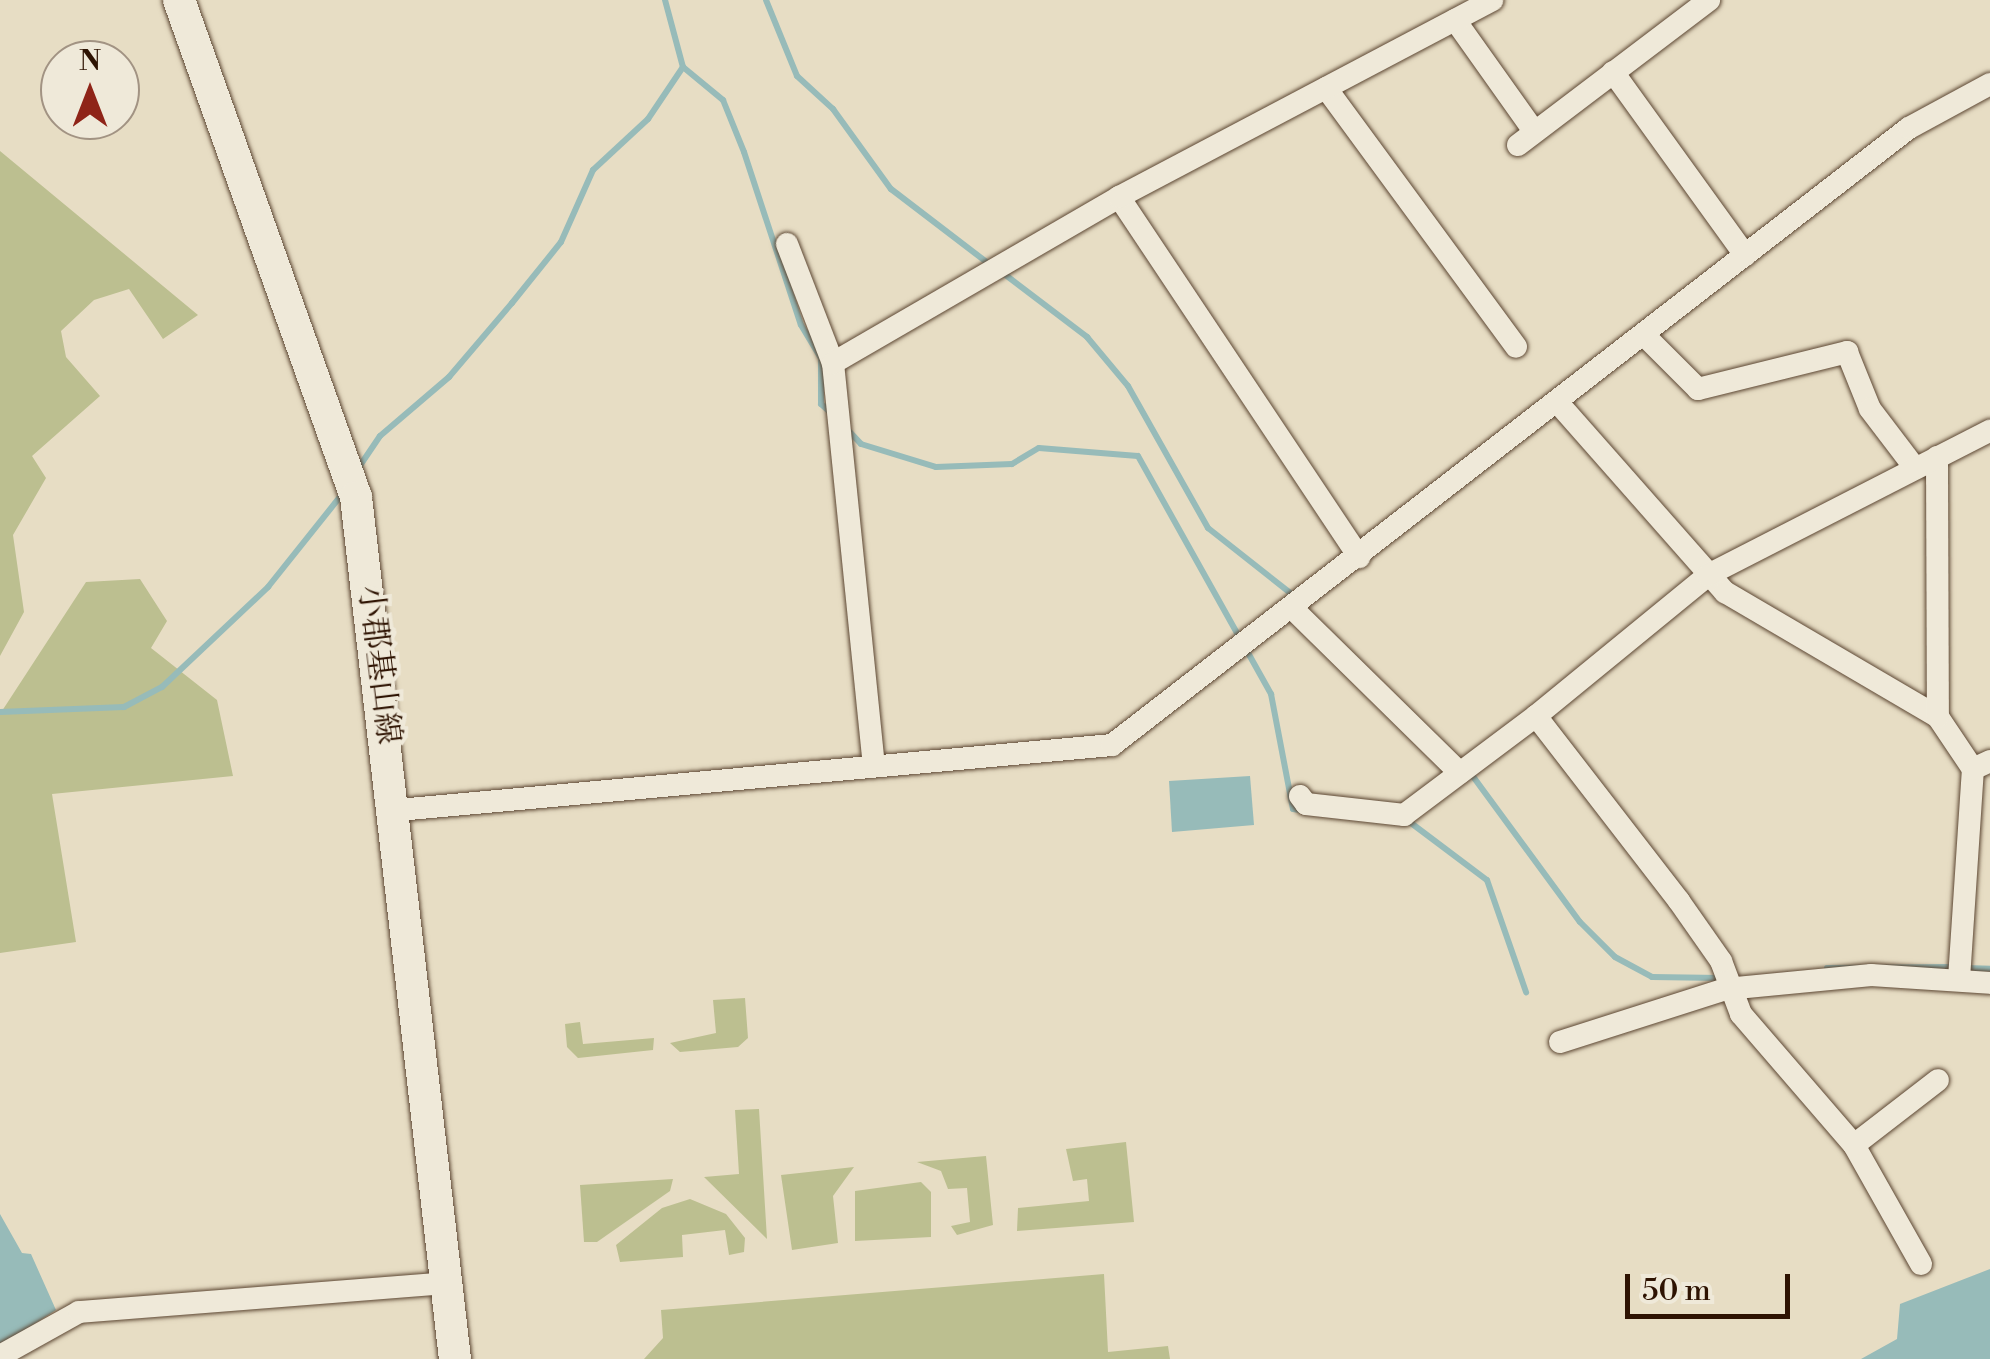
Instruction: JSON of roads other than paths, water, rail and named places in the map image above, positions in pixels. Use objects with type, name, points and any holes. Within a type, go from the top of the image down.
[{"type":"main road","name":"小郡基山線","points":[[179,0],[349,463],[356,497],[398,810],[455,1359]]},
{"type":"street","points":[[834,363],[1120,197],[1492,0]]},
{"type":"street","points":[[1456,20],[1526,138],[1709,0]]},
{"type":"street","points":[[1613,72],[1746,255]]},
{"type":"street","points":[[398,810],[1112,745],[1560,404],[1910,128],[1990,84]]},
{"type":"street","points":[[1326,88],[1516,348]]},
{"type":"street","points":[[1120,197],[1360,557]]},
{"type":"street","points":[[787,244],[834,363],[874,764]]},
{"type":"street","points":[[1645,336],[1698,389],[1847,352],[1870,409],[1914,468]]},
{"type":"street","points":[[1560,404],[1708,575],[1891,695],[1938,717],[1981,765],[1960,979]]},
{"type":"street","points":[[1300,796],[1306,804],[1404,815],[1536,716],[1708,575],[1990,431]]},
{"type":"street","points":[[1936,457],[1938,717]]},
{"type":"street","points":[[1292,608],[1460,774]]},
{"type":"street","points":[[1536,716],[1721,961],[1726,989],[1854,1145],[1921,1264]]},
{"type":"street","points":[[1560,1042],[1726,989],[1871,975],[1990,983]]},
{"type":"street","points":[[1854,1145],[1938,1080]]},
{"type":"street","points":[[3,1356],[79,1312],[448,1284]]},
{"type":"water","points":[[1250,776],[1254,825],[1172,832],[1169,781]]},
{"type":"water","points":[[0,1214],[22,1253],[31,1254],[56,1310],[0,1346]]},
{"type":"water","points":[[1990,1269],[1990,1359],[1861,1359],[1897,1339],[1900,1304]]},
{"type":"waterway","points":[[665,0],[683,67],[723,100],[744,152],[801,325],[821,358],[821,404],[832,414]]},
{"type":"waterway","points":[[766,0],[797,76],[833,109],[891,189],[989,264]]},
{"type":"waterway","points":[[357,470],[380,436],[449,377],[512,303],[561,242],[593,170],[648,119],[683,67]]},
{"type":"waterway","points":[[1003,273],[1087,337],[1128,386],[1208,528],[1294,596]]},
{"type":"waterway","points":[[848,430],[861,444],[936,467],[1012,464],[1039,448],[1138,456],[1271,694],[1293,809],[1300,810]]},
{"type":"waterway","points":[[0,712],[124,707],[162,687],[268,587],[343,493]]},
{"type":"waterway","points":[[1469,771],[1580,922],[1615,957],[1652,977],[1720,978]]},
{"type":"waterway","points":[[1407,820],[1487,880],[1526,992]]},
{"type":"waterway","points":[[1827,968],[1954,967]]},
{"type":"waterway","points":[[1966,968],[1990,969]]}]
